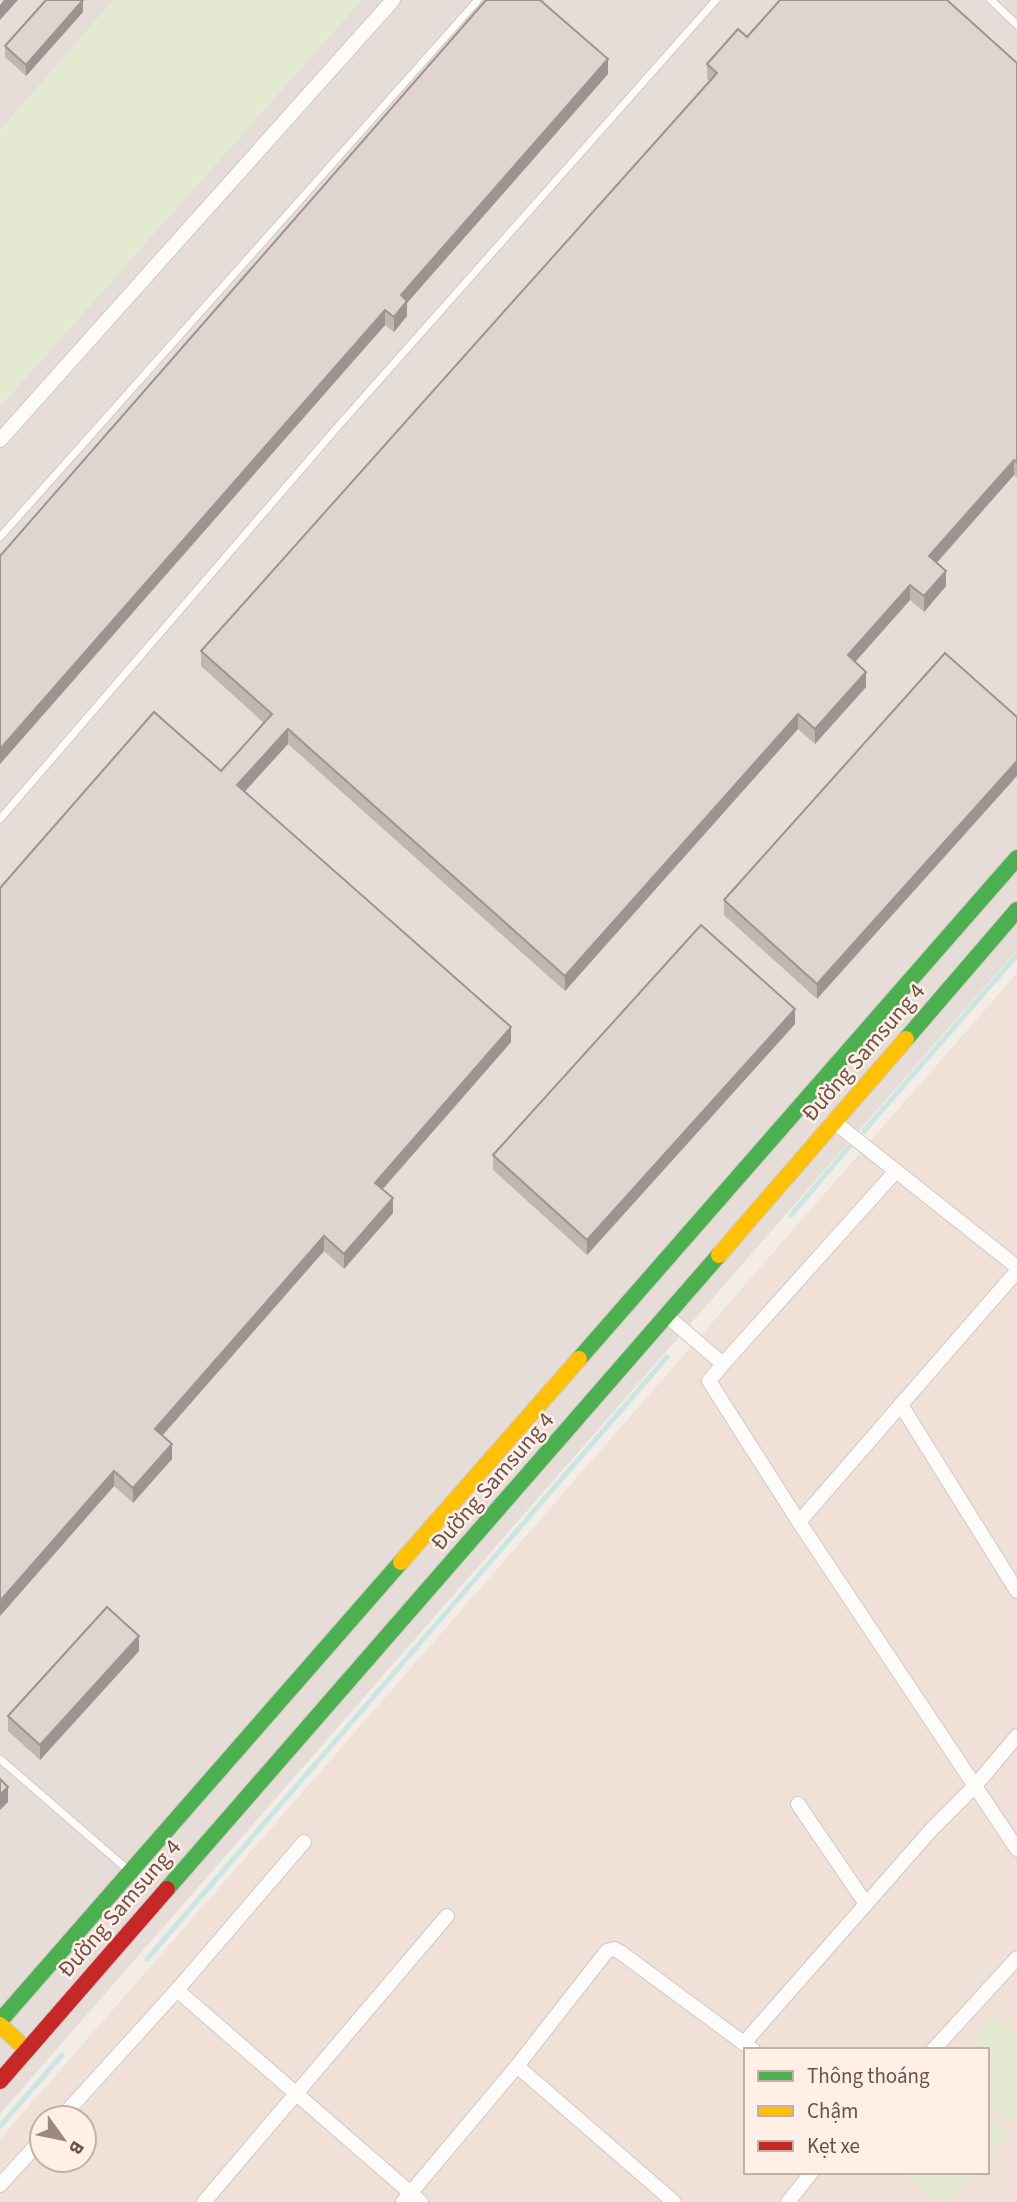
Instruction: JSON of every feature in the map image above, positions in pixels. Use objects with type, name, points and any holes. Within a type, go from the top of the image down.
[{"type":"main road","name":"Đường Samsung 4","points":[[0,2023],[145,1885],[653,1304],[1017,858]]},
{"type":"main road","name":"Đường Samsung 4","points":[[0,2081],[27,2050],[145,1885],[653,1304],[833,1121],[1017,910]]},
{"type":"main road","points":[[0,2023],[27,2050]]},
{"type":"street","points":[[0,440],[393,0]]},
{"type":"street","points":[[799,1522],[1017,1269],[833,1121]]},
{"type":"street","points":[[896,1171],[709,1381],[799,1522],[1017,1849]]},
{"type":"street","points":[[653,1304],[723,1364]]},
{"type":"street","points":[[901,1405],[1017,1591]]},
{"type":"street","points":[[177,1990],[412,2199],[607,1951],[614,1950],[748,2046],[866,1904],[931,1830],[974,1787],[1017,1735]]},
{"type":"street","points":[[797,1804],[866,1904]]},
{"type":"street","points":[[74,2104],[177,1990],[304,1842]]},
{"type":"street","points":[[204,2202],[447,1916]]},
{"type":"street","points":[[935,2048],[1017,1958]]},
{"type":"street","points":[[517,2066],[674,2202]]},
{"type":"street","points":[[0,2185],[28,2154]]},
{"type":"street","points":[[788,2202],[810,2174]]},
{"type":"lane","points":[[0,537],[478,0]]},
{"type":"lane","points":[[0,819],[334,431],[716,0]]},
{"type":"lane","points":[[991,0],[1017,25]]},
{"type":"lane","points":[[0,1759],[145,1885]]},
{"type":"shaded area","points":[[0,0],[1017,0],[1017,950],[0,2114]]},
{"type":"shaded area","points":[[1017,973],[1017,2202],[0,2202],[0,2139],[28,2107],[28,2174],[98,2174],[98,2104],[31,2104]]},
{"type":"green space","points":[[113,0],[362,0],[0,407],[0,130]]},
{"type":"green space","points":[[992,2016],[1017,2032],[1017,2125],[989,2107],[989,2048],[970,2048]]},
{"type":"green space","points":[[989,2115],[1009,2132],[989,2155]]},
{"type":"green space","points":[[904,2174],[972,2174],[948,2202],[936,2202]]},
{"type":"building","points":[[46,0],[83,0],[26,65],[5,46]]},
{"type":"building","points":[[486,0],[540,0],[608,59],[401,295],[407,301],[394,317],[385,310],[0,749],[0,556]]},
{"type":"building","points":[[780,0],[947,0],[1017,63],[1017,462],[1014,460],[929,556],[946,571],[924,596],[910,585],[848,655],[866,672],[815,729],[798,714],[565,976],[288,729],[237,785],[511,1027],[375,1183],[393,1198],[344,1254],[324,1236],[155,1429],[172,1444],[133,1488],[114,1471],[0,1601],[0,888],[154,712],[221,771],[272,714],[201,651],[717,73],[707,64],[738,29],[747,37]]},
{"type":"building","points":[[945,653],[1017,717],[1017,761],[817,984],[724,900]]},
{"type":"building","points":[[701,925],[795,1009],[587,1240],[493,1155]]},
{"type":"building","points":[[107,1607],[139,1636],[40,1745],[8,1716]]},
{"type":"building","points":[[0,1779],[8,1787],[0,1795]]},
{"type":"waterway","points":[[864,1131],[1017,955]]},
{"type":"waterway","points":[[791,1215],[849,1147]]},
{"type":"waterway","points":[[147,1959],[667,1357]]},
{"type":"waterway","points":[[0,2126],[62,2055]]},
{"type":"traffic: fast","points":[[579,1359],[1017,858]]},
{"type":"traffic: fast","points":[[906,1039],[1017,910]]},
{"type":"traffic: fast","points":[[167,1889],[719,1255]]},
{"type":"traffic: fast","points":[[0,2021],[401,1562]]},
{"type":"traffic: slow","points":[[719,1255],[906,1039]]},
{"type":"traffic: slow","points":[[401,1562],[579,1359]]},
{"type":"traffic: slow","points":[[0,2025],[27,2050]]},
{"type":"traffic: jam","points":[[0,2081],[167,1889]]}]
